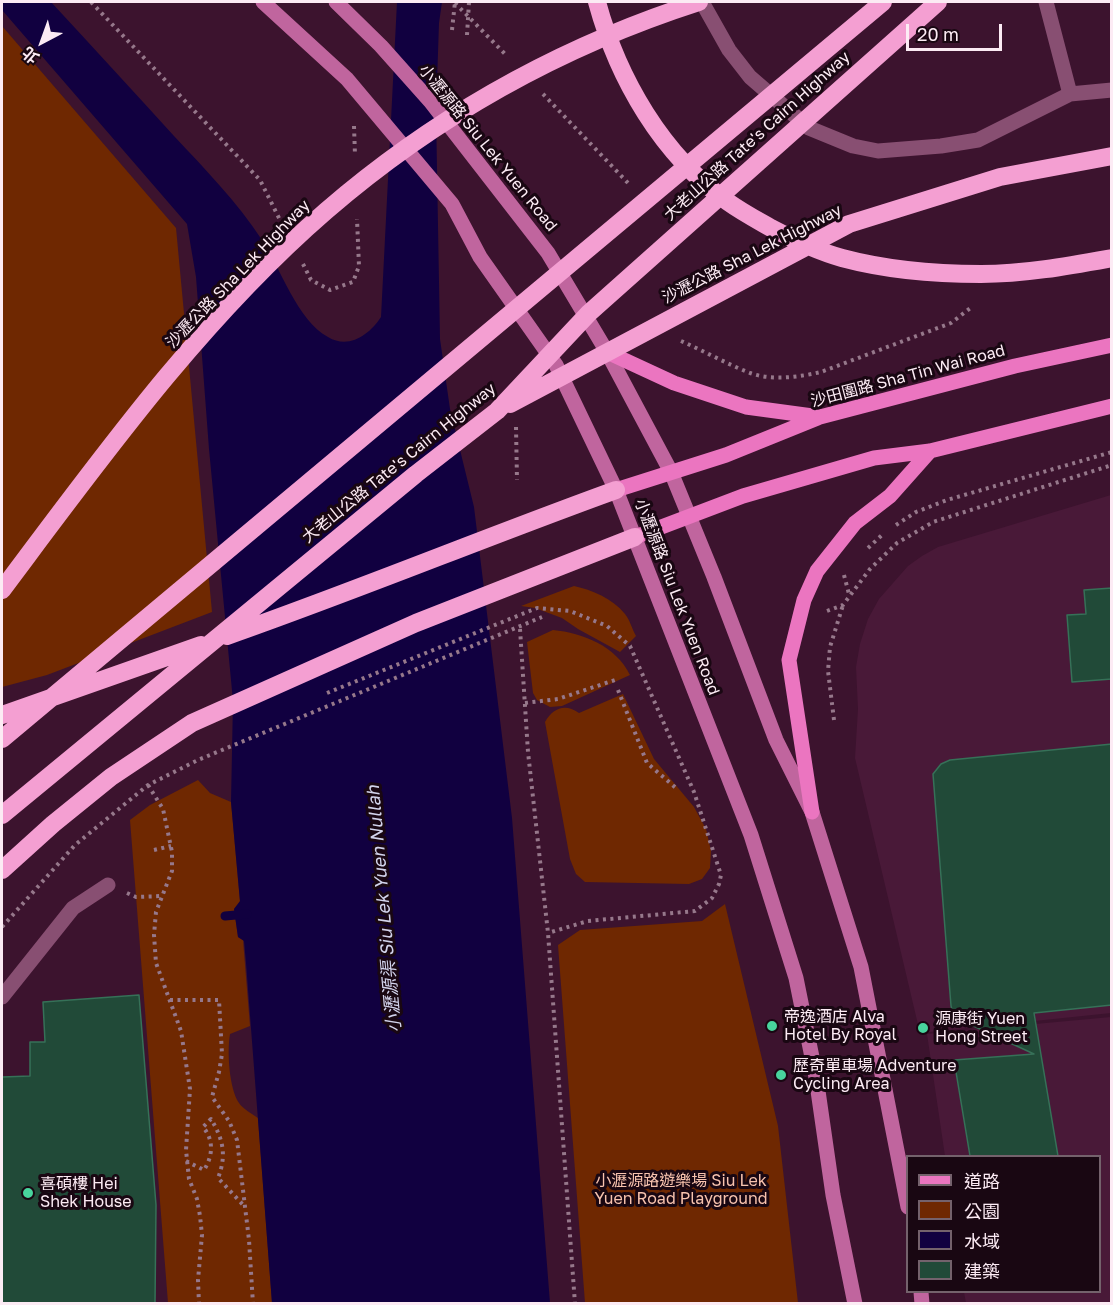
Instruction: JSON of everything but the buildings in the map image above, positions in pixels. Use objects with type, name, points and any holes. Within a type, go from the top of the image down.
[{"type":"highway","points":[[597,2],[614,54],[625,78],[660,134],[703,181],[728,202],[785,235],[841,258],[904,269],[947,273],[1019,272],[1112,258]]},
{"type":"highway","name":"沙瀝公路 Sha Lek Highway","points":[[2,590],[96,465],[170,373],[222,314],[326,212],[383,165],[484,96],[545,63],[617,31],[700,2]]},
{"type":"highway","name":"大老山公路 Tate's Cairn Highway","points":[[2,739],[883,2]]},
{"type":"highway","name":"大老山公路 Tate's Cairn Highway","points":[[2,815],[416,474],[497,411],[589,313],[938,2]]},
{"type":"highway","name":"沙瀝公路 Sha Lek Highway","points":[[497,411],[849,224],[1000,177],[1112,156]]},
{"type":"highway","points":[[2,715],[317,604],[526,522],[616,490]]},
{"type":"highway","points":[[2,870],[53,824],[111,777],[192,723],[416,623],[635,537]]},
{"type":"main road","name":"小瀝源路 Siu Lek Yuen Road","points":[[263,2],[347,79],[452,204],[480,257],[556,365],[616,490],[751,835],[796,978],[816,1077],[833,1195],[855,1304]]},
{"type":"main road","name":"小瀝源路 Siu Lek Yuen Road","points":[[336,2],[381,46],[429,101],[548,253],[608,352],[670,472],[690,516],[776,740],[812,812],[861,967],[906,1197]]},
{"type":"main road","name":"沙田圍路 Sha Tin Wai Road","points":[[616,490],[726,455],[820,417],[1015,366],[1112,345]]},
{"type":"main road","points":[[608,352],[674,382],[746,407],[820,417]]},
{"type":"main road","points":[[635,537],[743,496],[874,458],[930,451],[1112,406]]},
{"type":"main road","points":[[812,812],[789,660],[804,600],[818,571],[855,523],[890,496],[930,451]]},
{"type":"lane","points":[[700,2],[729,50],[750,77],[809,128],[853,146],[878,151],[942,146],[978,140],[1070,94],[1112,90]]},
{"type":"lane","points":[[1046,2],[1070,94]]},
{"type":"lane","points":[[2,997],[73,908],[108,885]]},
{"type":"path","points":[[91,2],[260,180],[285,230]]},
{"type":"path","points":[[455,2],[509,59]]},
{"type":"path","points":[[452,30],[455,2]]},
{"type":"path","points":[[467,35],[469,2]]},
{"type":"path","points":[[541,93],[631,185]]},
{"type":"path","points":[[355,118],[355,164]]},
{"type":"path","points":[[301,260],[311,280],[330,290],[353,282],[359,266],[357,209]]},
{"type":"path","points":[[674,337],[752,374],[802,376],[820,372],[951,323],[973,306]]},
{"type":"path","points":[[516,423],[517,480]]},
{"type":"path","points":[[894,526],[916,512],[947,500],[1112,452]]},
{"type":"path","points":[[834,720],[828,671],[830,647],[843,605],[882,556],[897,543],[933,522],[1112,465]]},
{"type":"path","points":[[863,554],[887,531]]},
{"type":"path","points":[[842,571],[849,595]]},
{"type":"path","points":[[825,612],[843,605]]},
{"type":"path","points":[[320,696],[537,608],[570,611],[607,626],[630,646],[694,792],[721,875],[719,884],[711,898],[695,911],[588,921],[548,933]]},
{"type":"path","points":[[2,927],[75,845],[148,785],[198,760],[542,617]]},
{"type":"path","points":[[520,629],[528,752],[548,933],[575,1304]]},
{"type":"path","points":[[525,703],[558,699],[615,680]]},
{"type":"path","points":[[618,690],[647,763],[676,788]]},
{"type":"path","points":[[148,785],[164,809],[171,846],[172,871],[156,912],[154,935],[156,963],[181,1031],[190,1089],[186,1161],[189,1179],[197,1198],[202,1235],[198,1280],[199,1304]]},
{"type":"path","points":[[154,850],[171,846]]},
{"type":"path","points":[[108,885],[136,897],[162,896]]},
{"type":"path","points":[[170,1000],[219,1000],[222,1054],[212,1097],[229,1121],[237,1140],[254,1304]]},
{"type":"path","points":[[186,1161],[204,1170],[209,1162],[211,1144],[203,1127],[211,1119],[223,1144],[223,1167],[218,1178],[245,1207]]},
{"type":"path","points":[[248,1304],[253,1297]]},
{"type":"shaded area","points":[[1111,495],[1111,1013],[920,1033],[855,758],[858,709],[856,667],[868,619],[879,599],[908,566],[938,547]]},
{"type":"shaded area","name":"帝逸酒店 Alva Hotel By Royal","points":[[1111,1017],[1111,1303],[966,1303],[964,1293],[1101,1293],[1101,1155],[945,1155],[927,1034]]},
{"type":"green space","points":[[2,26],[176,228],[212,612],[47,675],[2,687]]},
{"type":"green space","points":[[574,586],[595,592],[608,599],[627,616],[636,636],[620,652],[562,618],[535,608],[521,606]]},
{"type":"green space","points":[[553,630],[576,634],[598,643],[616,656],[630,675],[562,706],[550,707],[537,700],[533,693],[527,642]]},
{"type":"green space","points":[[623,694],[654,759],[694,807],[706,829],[711,851],[710,868],[702,879],[689,884],[585,882],[576,874],[570,859],[545,722],[552,713],[560,708],[569,708],[579,713]]},
{"type":"green space","points":[[198,780],[210,793],[231,802],[240,902],[234,909],[238,937],[243,940],[250,1026],[230,1034],[230,1069],[233,1088],[239,1103],[258,1118],[272,1303],[168,1303],[130,820],[150,805]]},
{"type":"green space","name":"小瀝源路遊樂場 Siu Lek Yuen Road Playground","points":[[725,904],[778,1126],[798,1303],[585,1303],[558,945],[580,930],[702,921]]},
{"type":"water","name":"小瀝源渠 Siu Lek Yuen Nullah","points":[[2,2],[51,2],[231,199],[262,240],[290,293],[307,319],[328,337],[344,342],[365,334],[381,317],[397,2],[442,2],[439,23],[436,112],[440,339],[450,409],[474,507],[512,818],[550,1303],[272,1303],[244,941],[238,937],[234,909],[240,901],[231,802],[233,701],[209,449],[196,277],[187,224],[2,10]]},
{"type":"waterway","points":[[225,916],[247,914]]},
{"type":"place","name":"帝逸酒店 Alva Hotel By Royal","points":[[772,1026]]},
{"type":"place","name":"源康街 Yuen Hong Street","points":[[923,1028]]},
{"type":"place","name":"歷奇單車場 Adventure Cycling Area","points":[[781,1075]]},
{"type":"place","name":"喜碩樓 Hei Shek House","points":[[28,1193]]}]
